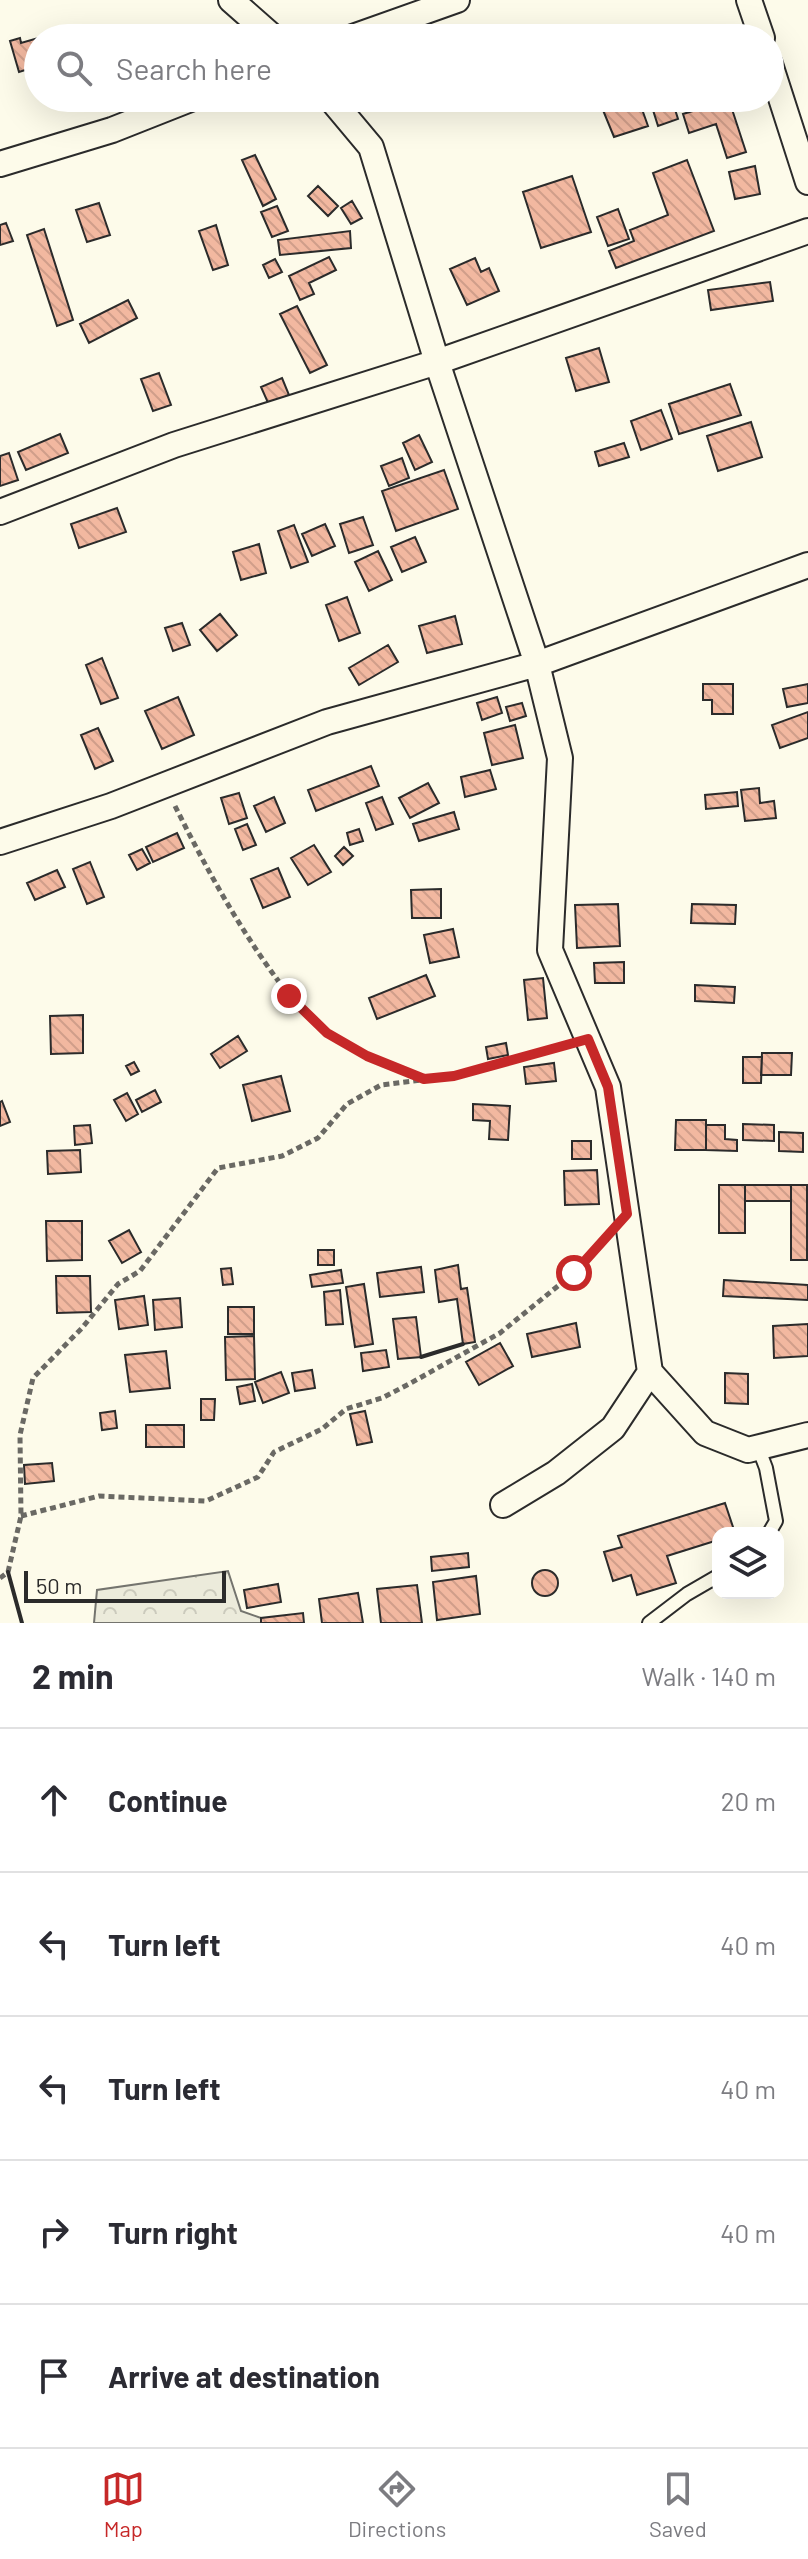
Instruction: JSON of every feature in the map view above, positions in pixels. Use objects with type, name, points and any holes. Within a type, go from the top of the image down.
[{"type":"street","points":[[231,0],[258,24]]},
{"type":"street","points":[[389,24],[457,0]]},
{"type":"street","points":[[749,0],[757,24]]},
{"type":"street","points":[[784,107],[808,182]]},
{"type":"street","points":[[0,164],[112,130],[158,112]]},
{"type":"street","points":[[342,112],[371,147],[437,362],[537,664],[560,758],[550,950],[608,1087],[650,1372],[705,1433],[748,1450],[808,1435]]},
{"type":"street","points":[[0,512],[174,445],[437,362],[808,231]]},
{"type":"street","points":[[0,842],[111,806],[327,722],[537,664],[808,565]]},
{"type":"street","points":[[503,1505],[556,1473],[613,1428],[650,1372]]},
{"type":"lane","points":[[758,1447],[766,1468],[776,1521],[772,1527]]},
{"type":"lane","points":[[653,1622],[687,1594],[712,1579]]},
{"type":"path","points":[[165,785],[215,884],[246,936],[289,996],[327,1033],[367,1056],[424,1079]]},
{"type":"path","points":[[0,1578],[8,1572],[21,1516],[20,1435],[33,1378],[82,1328],[118,1284],[140,1271],[218,1168],[282,1156],[318,1138],[347,1104],[381,1085],[454,1076],[588,1039]]},
{"type":"path","points":[[21,1516],[99,1496],[206,1501],[258,1477],[274,1452],[322,1429],[346,1409],[396,1391],[500,1333],[574,1273],[627,1214]]},
{"type":"path","points":[[0,1566],[8,1572]]},
{"type":"green space","points":[[228,1571],[241,1611],[261,1618],[261,1623],[94,1623],[97,1590]]},
{"type":"building","points":[[20,38],[21,43],[24,42],[24,70],[19,72],[10,41]]},
{"type":"building","points":[[604,112],[643,112],[648,126],[614,137]]},
{"type":"building","points":[[654,112],[676,112],[678,119],[658,126]]},
{"type":"building","points":[[733,112],[746,152],[727,158],[716,124],[689,133],[683,114]]},
{"type":"building","points":[[255,155],[276,199],[263,206],[242,160]]},
{"type":"building","points":[[687,160],[714,231],[616,268],[609,251],[634,241],[630,230],[668,215],[653,173]]},
{"type":"building","points":[[755,166],[760,194],[735,199],[729,172]]},
{"type":"building","points":[[572,176],[591,232],[541,248],[523,192]]},
{"type":"building","points":[[318,186],[338,206],[328,216],[308,196]]},
{"type":"building","points":[[352,201],[362,218],[351,224],[341,208]]},
{"type":"building","points":[[99,203],[110,235],[87,242],[76,210]]},
{"type":"building","points":[[277,206],[288,231],[272,237],[261,212]]},
{"type":"building","points":[[618,209],[629,239],[608,246],[597,217]]},
{"type":"building","points":[[6,223],[13,241],[0,245],[0,225]]},
{"type":"building","points":[[216,225],[228,265],[213,270],[199,231]]},
{"type":"building","points":[[44,229],[73,320],[57,326],[27,235]]},
{"type":"building","points":[[350,231],[351,248],[280,255],[278,240]]},
{"type":"building","points":[[329,257],[336,270],[309,283],[314,294],[300,300],[289,276]]},
{"type":"building","points":[[475,258],[481,272],[489,268],[499,291],[467,305],[450,269]]},
{"type":"building","points":[[275,259],[282,272],[269,278],[263,265]]},
{"type":"building","points":[[770,282],[773,301],[711,310],[708,290]]},
{"type":"building","points":[[128,300],[137,318],[89,343],[80,324]]},
{"type":"building","points":[[297,306],[327,365],[310,373],[280,314]]},
{"type":"building","points":[[599,348],[609,382],[576,391],[566,358]]},
{"type":"building","points":[[159,373],[171,405],[153,411],[141,379]]},
{"type":"building","points":[[282,378],[289,395],[269,405],[261,387]]},
{"type":"building","points":[[730,384],[741,415],[679,434],[669,404]]},
{"type":"building","points":[[661,410],[672,439],[641,450],[631,421]]},
{"type":"building","points":[[751,422],[762,457],[718,471],[707,436]]},
{"type":"building","points":[[60,434],[68,453],[26,470],[18,452]]},
{"type":"building","points":[[419,435],[432,462],[415,470],[403,443]]},
{"type":"building","points":[[624,443],[629,457],[599,466],[595,452]]},
{"type":"building","points":[[9,453],[18,480],[0,486],[0,456]]},
{"type":"building","points":[[402,458],[409,478],[389,486],[381,466]]},
{"type":"building","points":[[444,470],[458,509],[396,531],[382,491]]},
{"type":"building","points":[[117,508],[126,532],[79,548],[71,524]]},
{"type":"building","points":[[363,517],[373,545],[349,553],[340,524]]},
{"type":"building","points":[[325,524],[335,546],[312,556],[302,534]]},
{"type":"building","points":[[294,525],[308,562],[291,568],[278,531]]},
{"type":"building","points":[[415,537],[426,562],[402,572],[391,547]]},
{"type":"building","points":[[259,544],[266,573],[241,580],[233,552]]},
{"type":"building","points":[[378,551],[392,580],[369,591],[355,562]]},
{"type":"building","points":[[347,597],[360,633],[339,641],[326,605]]},
{"type":"building","points":[[220,614],[237,635],[217,651],[200,630]]},
{"type":"building","points":[[455,616],[462,644],[427,653],[419,626]]},
{"type":"building","points":[[182,623],[190,645],[173,651],[165,628]]},
{"type":"building","points":[[388,645],[398,662],[359,685],[349,668]]},
{"type":"building","points":[[102,658],[118,698],[101,704],[86,665]]},
{"type":"building","points":[[703,684],[733,684],[733,714],[712,714],[712,700],[703,700]]},
{"type":"building","points":[[808,684],[808,703],[787,707],[783,689]]},
{"type":"building","points":[[178,697],[194,735],[162,749],[145,711]]},
{"type":"building","points":[[497,697],[502,713],[482,720],[477,703]]},
{"type":"building","points":[[522,703],[526,716],[510,721],[506,707]]},
{"type":"building","points":[[808,712],[808,738],[780,748],[772,725]]},
{"type":"building","points":[[515,725],[523,758],[492,765],[484,733]]},
{"type":"building","points":[[98,728],[113,761],[95,769],[81,735]]},
{"type":"building","points":[[371,766],[379,786],[316,811],[308,790]]},
{"type":"building","points":[[490,770],[496,789],[465,797],[461,777]]},
{"type":"building","points":[[428,783],[439,803],[410,818],[399,798]]},
{"type":"building","points":[[759,788],[760,803],[774,801],[776,818],[745,821],[741,790]]},
{"type":"building","points":[[737,792],[738,806],[706,809],[705,795]]},
{"type":"building","points":[[239,793],[247,818],[229,824],[221,798]]},
{"type":"building","points":[[274,797],[285,823],[266,832],[254,806]]},
{"type":"building","points":[[382,797],[393,824],[376,830],[366,803]]},
{"type":"building","points":[[454,812],[459,829],[419,841],[413,824]]},
{"type":"building","points":[[247,824],[256,845],[243,850],[235,829]]},
{"type":"building","points":[[359,829],[363,841],[350,845],[347,833]]},
{"type":"building","points":[[177,833],[184,848],[153,862],[146,847]]},
{"type":"building","points":[[314,845],[331,872],[308,885],[291,858]]},
{"type":"building","points":[[344,847],[353,856],[343,865],[335,856]]},
{"type":"building","points":[[142,849],[150,863],[137,870],[129,855]]},
{"type":"building","points":[[90,862],[104,897],[87,904],[73,869]]},
{"type":"building","points":[[278,868],[290,897],[263,908],[251,879]]},
{"type":"building","points":[[57,870],[65,887],[35,900],[27,883]]},
{"type":"building","points":[[441,889],[441,918],[412,918],[411,890]]},
{"type":"building","points":[[618,904],[620,946],[577,948],[575,905]]},
{"type":"building","points":[[692,904],[736,905],[735,924],[691,923]]},
{"type":"building","points":[[453,929],[459,957],[430,963],[424,935]]},
{"type":"building","points":[[624,962],[624,983],[595,983],[594,963]]},
{"type":"building","points":[[426,975],[435,996],[377,1019],[369,998]]},
{"type":"building","points":[[543,978],[547,1018],[528,1020],[524,980]]},
{"type":"building","points":[[695,985],[735,987],[734,1003],[695,1001]]},
{"type":"building","points":[[83,1015],[83,1053],[51,1054],[50,1016]]},
{"type":"building","points":[[238,1036],[247,1051],[220,1068],[211,1054]]},
{"type":"building","points":[[506,1043],[508,1055],[488,1059],[486,1047]]},
{"type":"building","points":[[762,1053],[792,1053],[791,1075],[761,1075]]},
{"type":"building","points":[[743,1057],[762,1057],[761,1083],[743,1083]]},
{"type":"building","points":[[134,1062],[139,1071],[131,1075],[126,1066]]},
{"type":"building","points":[[554,1063],[556,1081],[526,1084],[524,1067]]},
{"type":"building","points":[[281,1076],[290,1111],[252,1121],[243,1085]]},
{"type":"building","points":[[155,1090],[161,1102],[142,1112],[136,1100]]},
{"type":"building","points":[[127,1093],[138,1114],[126,1121],[114,1100]]},
{"type":"building","points":[[0,1102],[10,1122],[0,1126]]},
{"type":"building","points":[[473,1104],[510,1106],[508,1140],[489,1139],[490,1121],[473,1120]]},
{"type":"building","points":[[676,1120],[706,1120],[706,1150],[675,1150]]},
{"type":"building","points":[[743,1124],[774,1125],[774,1141],[743,1140]]},
{"type":"building","points":[[90,1125],[92,1143],[75,1145],[74,1126]]},
{"type":"building","points":[[706,1125],[725,1125],[725,1139],[737,1140],[737,1151],[706,1150]]},
{"type":"building","points":[[779,1132],[803,1133],[803,1152],[779,1151]]},
{"type":"building","points":[[572,1141],[591,1141],[591,1159],[572,1159]]},
{"type":"building","points":[[80,1150],[81,1172],[48,1174],[47,1151]]},
{"type":"building","points":[[597,1170],[599,1204],[565,1205],[564,1171]]},
{"type":"building","points":[[719,1185],[745,1185],[745,1233],[719,1233]]},
{"type":"building","points":[[745,1185],[791,1185],[791,1201],[745,1201]]},
{"type":"building","points":[[791,1185],[807,1185],[807,1260],[791,1260]]},
{"type":"building","points":[[46,1221],[82,1221],[82,1260],[47,1261]]},
{"type":"building","points":[[129,1230],[141,1252],[122,1263],[109,1241]]},
{"type":"building","points":[[318,1250],[334,1250],[334,1265],[318,1265]]},
{"type":"building","points":[[458,1265],[461,1289],[467,1288],[475,1342],[463,1344],[457,1299],[439,1302],[435,1270]]},
{"type":"building","points":[[421,1267],[424,1292],[380,1297],[377,1273]]},
{"type":"building","points":[[231,1268],[233,1284],[223,1285],[221,1269]]},
{"type":"building","points":[[341,1270],[343,1283],[312,1287],[310,1275]]},
{"type":"building","points":[[56,1276],[90,1276],[91,1312],[57,1313]]},
{"type":"building","points":[[724,1280],[808,1285],[808,1300],[723,1296]]},
{"type":"building","points":[[364,1284],[373,1344],[355,1347],[346,1287]]},
{"type":"building","points":[[340,1290],[343,1324],[326,1325],[324,1292]]},
{"type":"building","points":[[144,1296],[148,1325],[119,1329],[115,1300]]},
{"type":"building","points":[[180,1298],[182,1327],[155,1330],[153,1300]]},
{"type":"building","points":[[228,1307],[254,1307],[254,1334],[228,1334]]},
{"type":"building","points":[[416,1317],[421,1357],[398,1359],[393,1319]]},
{"type":"building","points":[[576,1323],[580,1347],[532,1357],[527,1334]]},
{"type":"building","points":[[808,1324],[808,1356],[774,1358],[773,1326]]},
{"type":"building","points":[[254,1336],[255,1379],[226,1380],[225,1337]]},
{"type":"building","points":[[500,1343],[513,1366],[479,1385],[466,1362]]},
{"type":"building","points":[[386,1350],[389,1367],[363,1371],[361,1353]]},
{"type":"building","points":[[166,1351],[170,1388],[130,1392],[125,1355]]},
{"type":"building","points":[[312,1370],[315,1388],[295,1391],[292,1373]]},
{"type":"building","points":[[281,1372],[289,1393],[263,1403],[255,1382]]},
{"type":"building","points":[[725,1373],[748,1374],[748,1404],[725,1403]]},
{"type":"building","points":[[252,1384],[255,1401],[240,1404],[237,1387]]},
{"type":"building","points":[[201,1399],[215,1399],[214,1420],[201,1420]]},
{"type":"building","points":[[115,1411],[117,1428],[102,1430],[100,1413]]},
{"type":"building","points":[[365,1411],[372,1442],[357,1445],[350,1414]]},
{"type":"building","points":[[146,1425],[184,1425],[184,1447],[146,1447]]},
{"type":"building","points":[[52,1463],[54,1481],[25,1484],[24,1465]]},
{"type":"building","points":[[725,1503],[733,1527],[712,1527],[712,1542],[667,1556],[676,1583],[637,1595],[631,1575],[613,1581],[604,1552],[622,1547],[618,1536]]},
{"type":"building","points":[[468,1553],[469,1567],[432,1571],[431,1557]]},
{"type":"building","points":[[545,1570],[554,1574],[558,1583],[554,1592],[545,1596],[536,1592],[532,1583],[536,1574]]},
{"type":"building","points":[[476,1576],[480,1614],[437,1620],[433,1582]]},
{"type":"building","points":[[278,1584],[281,1602],[247,1608],[244,1590]]},
{"type":"building","points":[[417,1585],[422,1623],[381,1623],[377,1589]]},
{"type":"building","points":[[358,1593],[363,1623],[322,1623],[319,1599]]},
{"type":"building","points":[[303,1613],[304,1623],[261,1623],[261,1618]]},
{"type":"wall","points":[[421,1357],[463,1344]]},
{"type":"wall","points":[[8,1572],[22,1623]]},
{"type":"route","points":[[289,996],[327,1033],[367,1056],[424,1079],[454,1076],[588,1039],[608,1087],[627,1214],[574,1273]]}]
